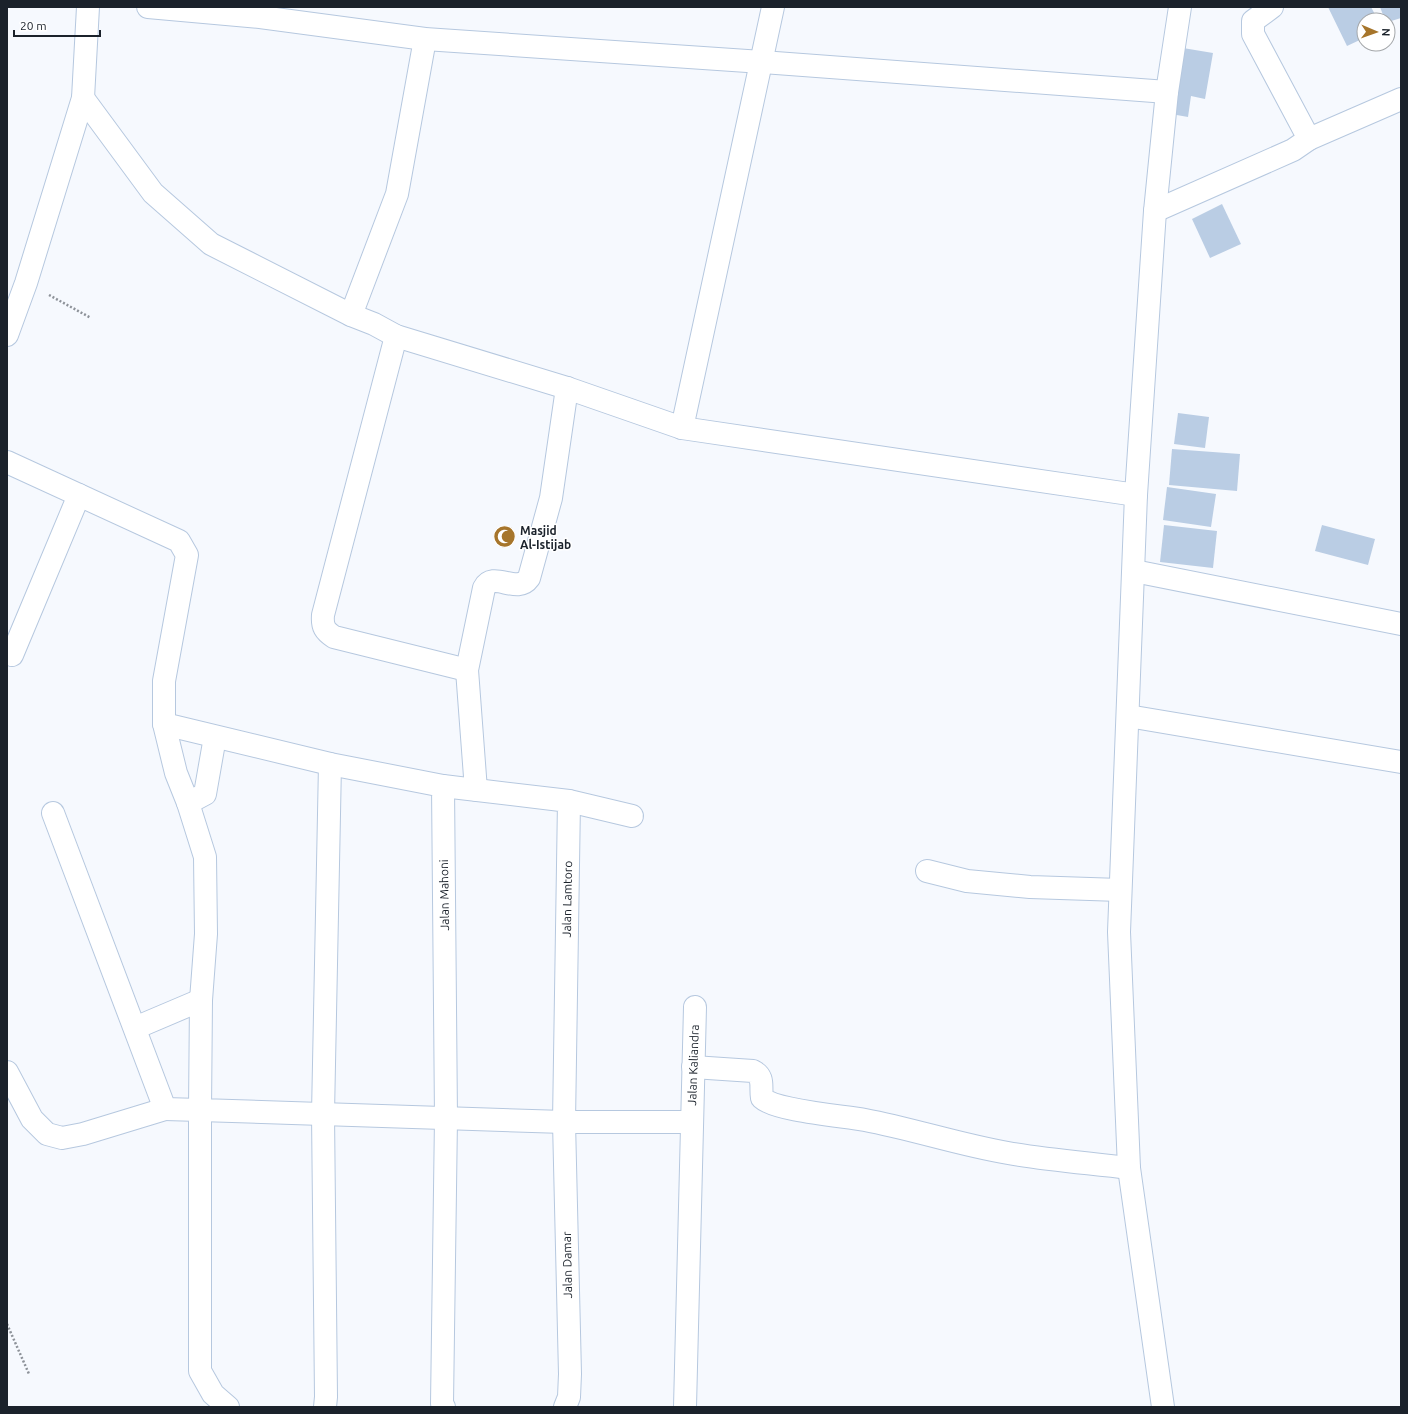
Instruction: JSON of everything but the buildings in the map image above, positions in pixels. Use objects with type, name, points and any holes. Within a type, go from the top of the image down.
[{"type":"street","points":[[7,335],[26,283],[82,98],[88,7]]},
{"type":"street","points":[[148,7],[260,17],[425,40],[762,62],[1168,92]]},
{"type":"street","points":[[682,428],[773,7]]},
{"type":"street","points":[[1163,1407],[1129,1168],[1119,932],[1136,495],[1155,211],[1168,92],[1180,7]]},
{"type":"street","points":[[1272,7],[1253,21],[1253,34],[1309,139]]},
{"type":"street","points":[[351,315],[397,194],[425,40]]},
{"type":"street","points":[[82,98],[153,193],[211,244],[351,315],[374,324],[396,336],[567,388],[682,428],[1136,495]]},
{"type":"street","points":[[1155,211],[1293,150],[1309,139],[1401,99]]},
{"type":"street","points":[[396,336],[323,615],[322,625],[326,632],[334,637],[467,670]]},
{"type":"street","points":[[476,790],[467,670],[484,588],[486,583],[491,581],[519,585],[526,582],[529,578],[551,498],[567,388]]},
{"type":"street","points":[[7,462],[179,541],[187,555],[164,681],[164,724],[176,773],[188,804],[205,857],[206,934],[201,1000],[200,1371],[213,1394],[228,1407]]},
{"type":"street","points":[[12,654],[79,495]]},
{"type":"street","points":[[1134,571],[1401,624]]},
{"type":"street","points":[[1128,716],[1401,762]]},
{"type":"street","points":[[164,724],[330,764],[443,786],[569,802],[632,816]]},
{"type":"street","points":[[188,804],[205,794],[215,737]]},
{"type":"street","points":[[325,1407],[324,1114],[330,764]]},
{"type":"street","name":"Jalan Mahoni","points":[[443,786],[446,1118],[442,1404],[444,1407]]},
{"type":"street","name":"Jalan Lamtoro","points":[[564,1122],[569,802]]},
{"type":"street","points":[[53,813],[165,1109]]},
{"type":"street","points":[[927,871],[967,881],[1022,887],[1120,890]]},
{"type":"street","points":[[135,1028],[201,1000]]},
{"type":"street","name":"Jalan Kaliandra","points":[[685,1407],[694,1007]]},
{"type":"street","points":[[693,1067],[753,1071],[757,1073],[762,1080],[762,1098],[766,1102],[778,1105],[810,1112],[866,1120],[1008,1153],[1129,1168]]},
{"type":"street","points":[[7,1072],[32,1119],[47,1134],[62,1138],[83,1134],[165,1109],[564,1122],[692,1122]]},
{"type":"street","name":"Jalan Damar","points":[[564,1122],[570,1374],[569,1397],[565,1407]]},
{"type":"path","points":[[26,283],[91,318]]},
{"type":"path","points":[[7,1324],[29,1374]]},
{"type":"place","name":"Masjid Al-Istijab","points":[[505,537]]}]
